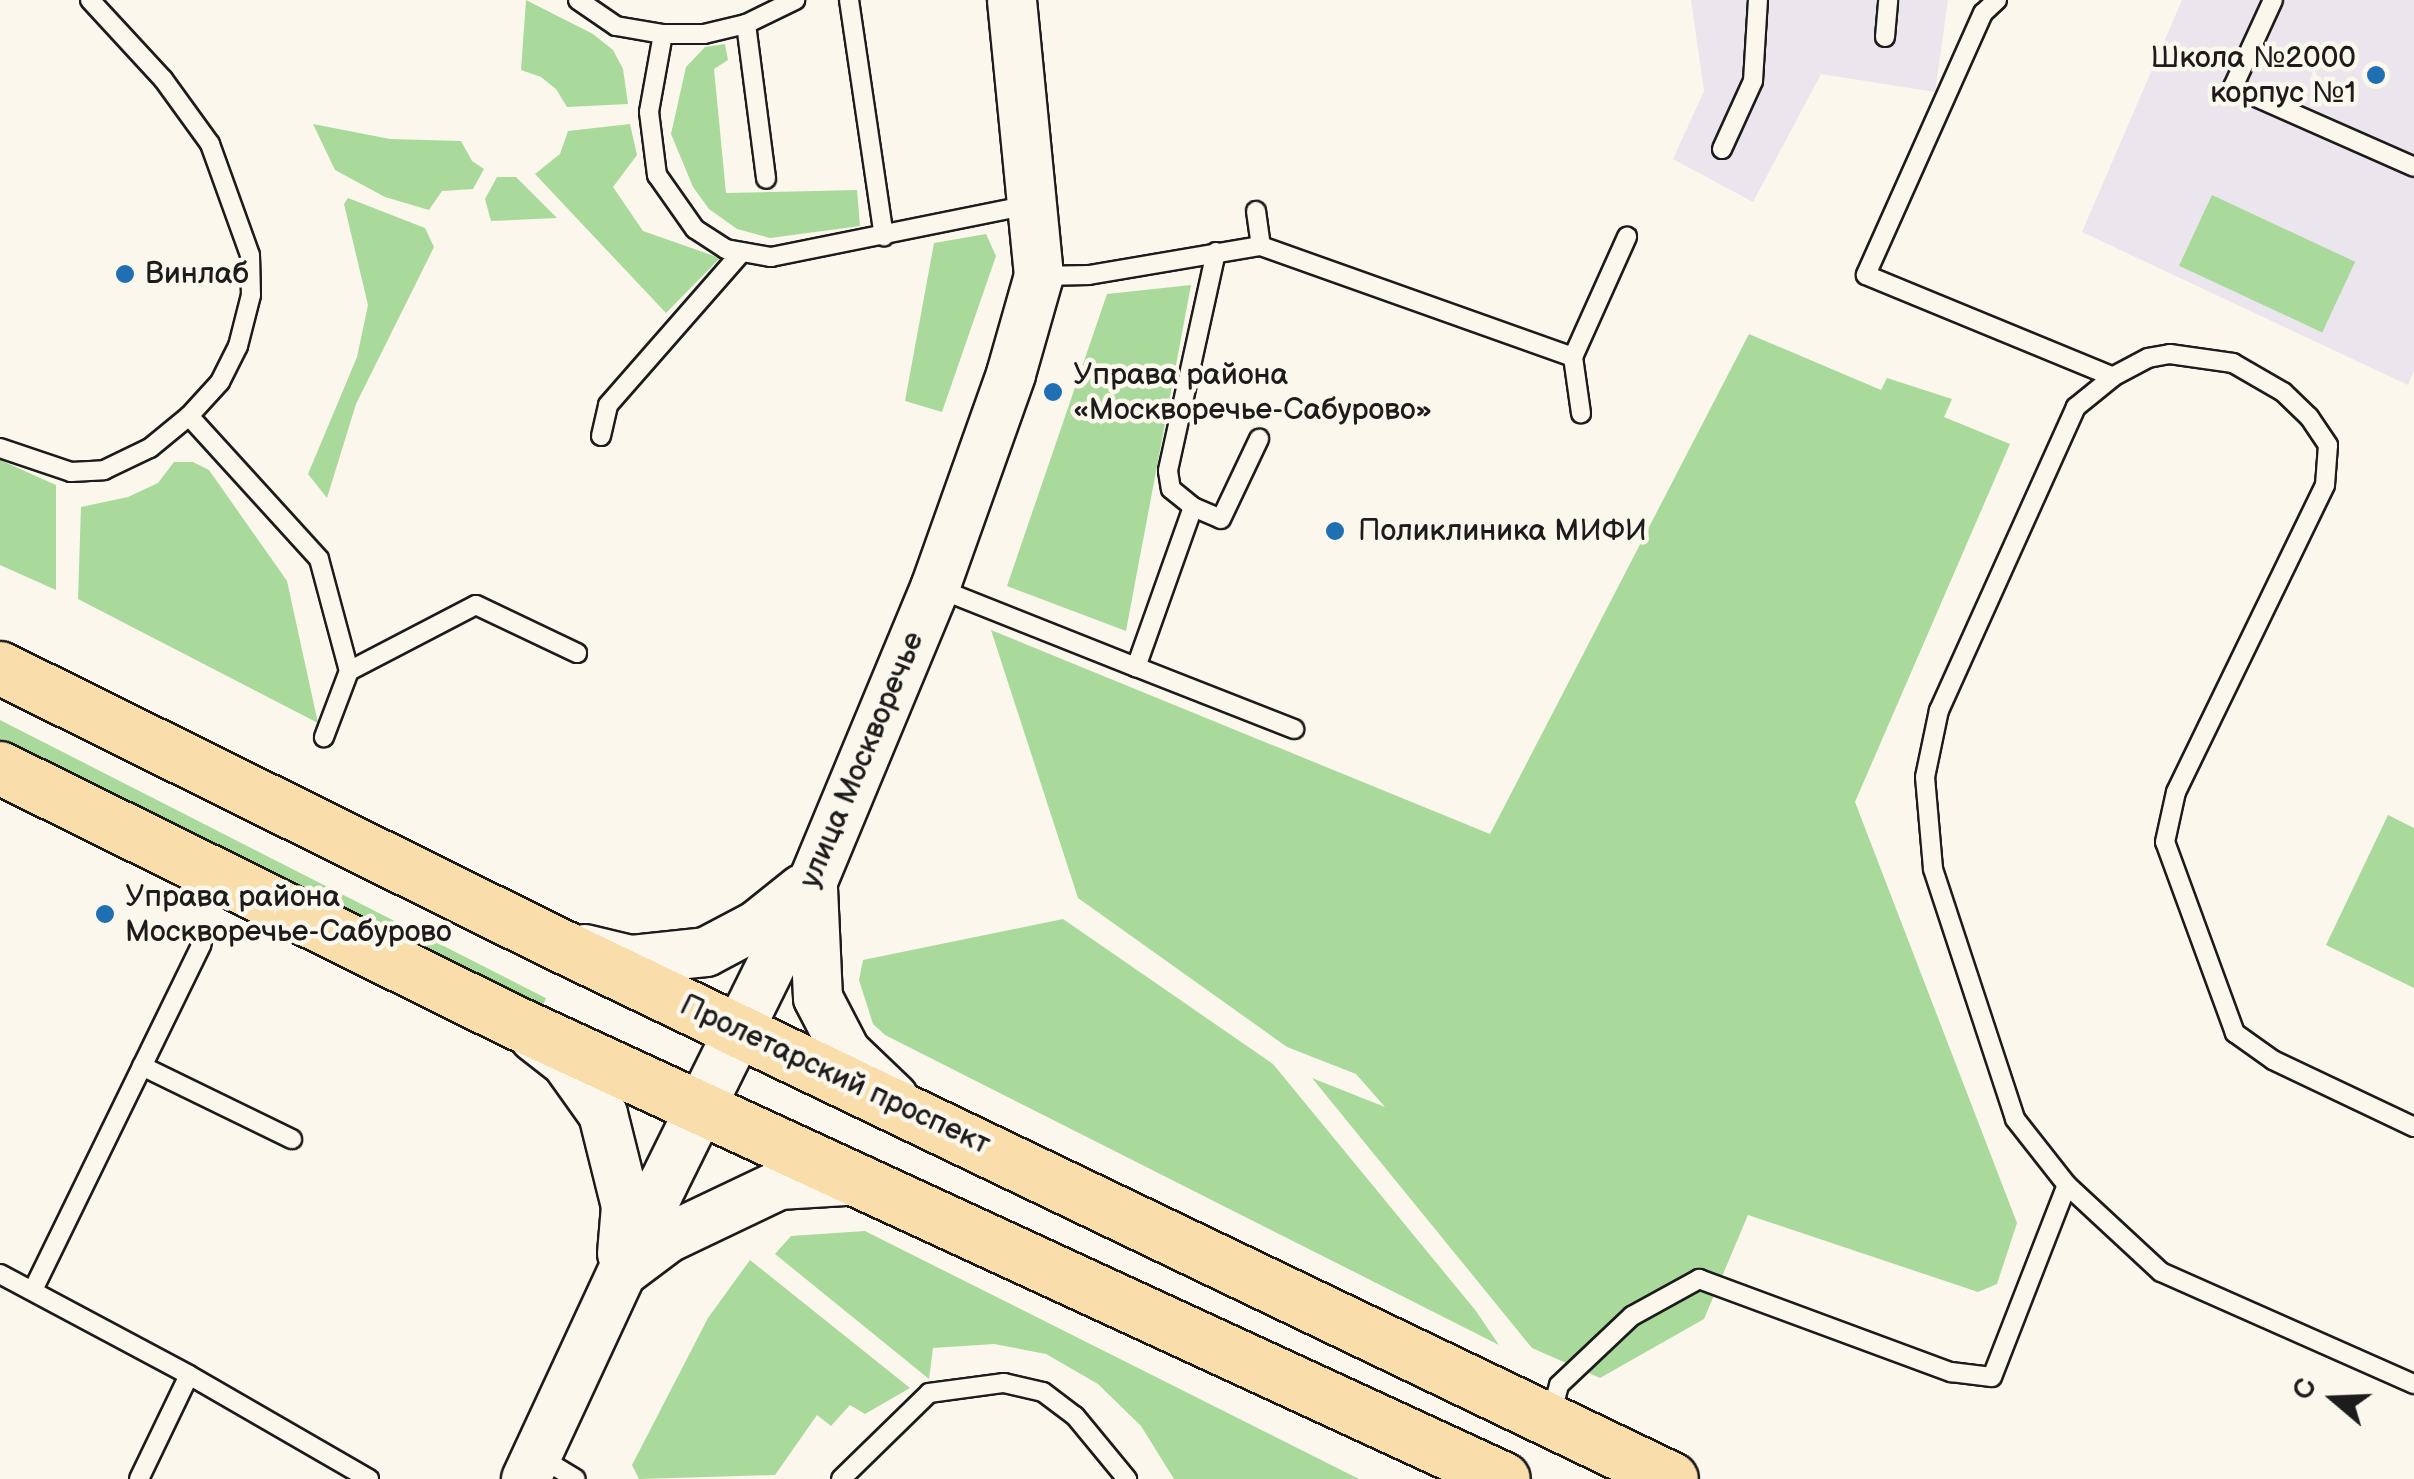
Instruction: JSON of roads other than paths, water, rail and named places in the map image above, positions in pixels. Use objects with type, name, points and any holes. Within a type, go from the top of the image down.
[{"type":"main road","name":"улица Москворечье","points":[[547,1471],[621,1273],[812,880],[935,588],[1012,374],[1039,276],[1035,204],[1012,0]]},
{"type":"main road","name":"Пролетарский проспект","points":[[0,668],[554,942],[900,1104],[1672,1479]]},
{"type":"main road","points":[[0,768],[514,1022],[1504,1479]]},
{"type":"main road","points":[[554,942],[630,960],[706,952],[757,925],[812,880]]},
{"type":"main road","points":[[812,880],[818,998],[846,1052],[900,1104]]},
{"type":"main road","points":[[514,1022],[566,1062],[603,1114],[626,1206],[621,1273]]},
{"type":"main road","points":[[621,1273],[668,1238],[779,1185],[862,1180]]},
{"type":"lane","points":[[0,448],[71,472],[104,470],[150,448],[190,416],[220,382],[238,346],[251,295],[250,255],[210,144],[163,79],[90,0]]},
{"type":"lane","points":[[578,0],[616,26],[664,34],[704,34],[746,24],[795,0]]},
{"type":"lane","points":[[849,0],[884,236]]},
{"type":"lane","points":[[1722,148],[1753,81],[1758,0]]},
{"type":"lane","points":[[1885,36],[1888,0]]},
{"type":"lane","points":[[2273,0],[2233,87],[2414,167]]},
{"type":"lane","points":[[1988,4],[1866,276],[2114,376]]},
{"type":"lane","points":[[746,24],[766,178]]},
{"type":"lane","points":[[664,34],[649,112],[658,175],[694,229],[726,250],[771,257],[1035,204]]},
{"type":"lane","points":[[1256,211],[1261,246]]},
{"type":"lane","points":[[1581,414],[1572,357],[1627,237]]},
{"type":"lane","points":[[1039,276],[1089,275],[1261,246],[1572,357]]},
{"type":"lane","points":[[601,436],[608,405],[742,252]]},
{"type":"lane","points":[[1216,252],[1168,471],[1171,489],[1193,507],[1221,519],[1259,439]]},
{"type":"lane","points":[[2414,1126],[2272,1060],[2235,1033],[2165,842],[2176,792],[2326,485],[2328,445],[2309,417],[2283,392],[2233,362],[2170,354],[2148,358],[2114,376],[2076,407],[1939,710],[1925,778],[1933,869],[2015,1120],[2067,1185],[2161,1272],[2414,1384]]},
{"type":"lane","points":[[190,416],[319,559],[349,671],[324,738]]},
{"type":"lane","points":[[1136,667],[1193,507]]},
{"type":"lane","points":[[935,588],[1294,729]]},
{"type":"lane","points":[[349,671],[476,605],[577,653]]},
{"type":"lane","points":[[33,1290],[202,944]]},
{"type":"lane","points":[[142,1066],[292,1139]]},
{"type":"lane","points":[[1550,1419],[1559,1385],[1632,1316],[1698,1279],[1951,1372],[1992,1377],[2067,1185]]},
{"type":"lane","points":[[0,1274],[189,1375],[368,1479]]},
{"type":"lane","points":[[139,1479],[189,1375]]},
{"type":"lane","points":[[841,1479],[929,1393],[1004,1383],[1044,1392],[1075,1416],[1128,1479]]},
{"type":"place","name":"Школа №2000 корпус №1","points":[[2376,75]]},
{"type":"place","name":"Винлаб","points":[[125,274]]},
{"type":"place","name":"Управа района «Москворечье-Сабурово»","points":[[1053,392]]},
{"type":"place","name":"Поликлиника МИФИ","points":[[1335,531]]},
{"type":"place","name":"Управа района Москворечье-Сабурово","points":[[105,914]]}]
